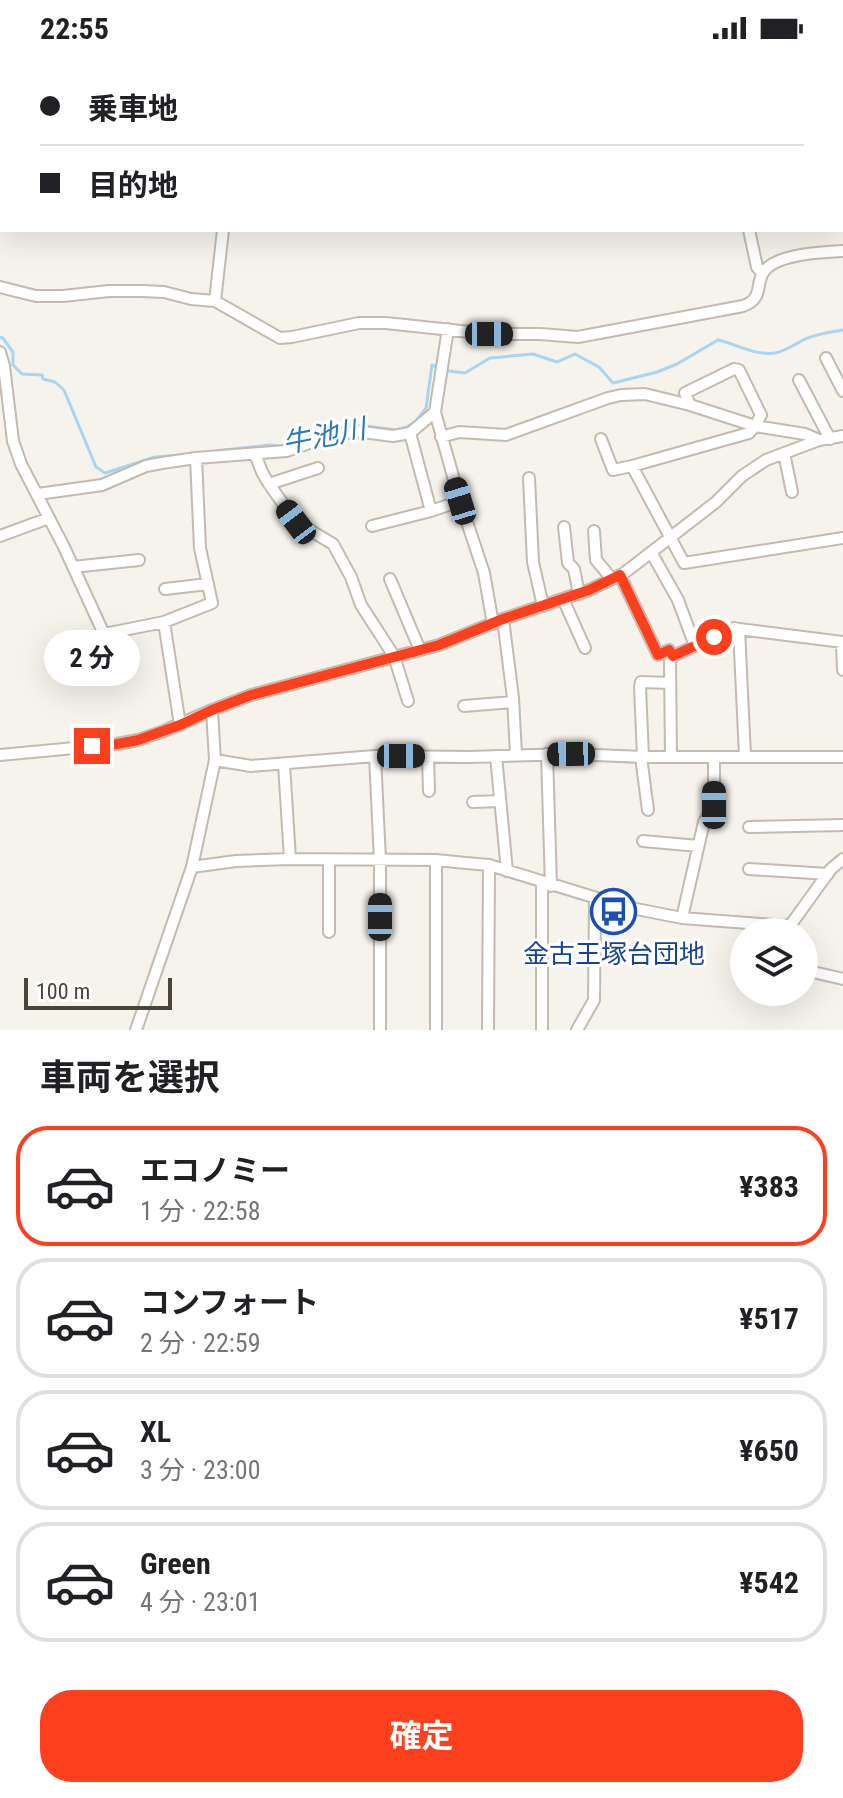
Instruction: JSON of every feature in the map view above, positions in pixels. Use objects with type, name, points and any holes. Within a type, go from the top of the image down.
[{"type":"street","points":[[215,301],[223,232]]},
{"type":"street","points":[[749,232],[757,267],[762,273]]},
{"type":"street","points":[[0,287],[36,296],[142,291],[215,301],[280,338],[359,323],[489,334],[578,337],[752,303],[757,296],[762,273],[772,265],[791,257],[843,251]]},
{"type":"street","points":[[448,329],[435,412],[498,622],[513,702],[516,754]]},
{"type":"street","points":[[0,352],[13,441],[21,464],[104,634],[164,622],[212,603],[200,548],[196,458]]},
{"type":"street","points":[[826,358],[843,391]]},
{"type":"street","points":[[601,439],[613,470],[749,433],[761,415],[739,370],[734,369],[685,393],[690,405]]},
{"type":"street","points":[[799,380],[824,439]]},
{"type":"street","points":[[441,437],[459,432],[506,435],[586,405],[621,395],[645,394],[755,426],[824,439]]},
{"type":"street","points":[[38,494],[87,489],[146,466],[196,458],[287,451],[355,431],[393,436],[410,433],[435,412]]},
{"type":"street","points":[[410,433],[431,511]]},
{"type":"street","points":[[0,755],[138,740],[251,695],[439,645],[579,594],[616,577],[651,552],[716,502],[742,476],[766,460],[824,439],[843,436]]},
{"type":"street","points":[[784,453],[792,492]]},
{"type":"street","points":[[255,454],[269,484],[296,522],[333,544],[351,577],[361,605],[394,656],[408,701]]},
{"type":"street","points":[[632,466],[684,563],[843,538]]},
{"type":"street","points":[[269,484],[318,468]]},
{"type":"street","points":[[529,478],[533,562],[543,606]]},
{"type":"street","points":[[372,526],[460,501]]},
{"type":"street","points":[[0,536],[49,518]]},
{"type":"street","points":[[564,527],[568,563],[574,569],[579,594]]},
{"type":"street","points":[[594,531],[596,560],[616,577],[658,655],[669,650],[673,656]]},
{"type":"street","points":[[651,552],[678,600],[695,646]]},
{"type":"street","points":[[73,567],[139,560]]},
{"type":"street","points":[[390,579],[420,650]]},
{"type":"street","points":[[165,589],[208,584]]},
{"type":"street","points":[[563,599],[585,648]]},
{"type":"street","points":[[164,622],[180,725]]},
{"type":"street","points":[[671,757],[670,662],[673,656],[734,628],[842,642],[843,670]]},
{"type":"street","points":[[739,629],[745,756]]},
{"type":"street","points":[[648,810],[642,757],[641,682],[670,683]]},
{"type":"street","points":[[464,706],[513,702]]},
{"type":"street","points":[[136,1030],[192,867],[215,760],[212,710]]},
{"type":"street","points":[[542,1030],[547,754]]},
{"type":"street","points":[[215,760],[251,766],[375,756],[843,757]]},
{"type":"street","points":[[375,756],[380,860],[380,1030]]},
{"type":"street","points":[[496,756],[507,871]]},
{"type":"street","points":[[428,757],[429,791]]},
{"type":"street","points":[[682,918],[704,822],[714,805],[714,757]]},
{"type":"street","points":[[284,764],[290,859]]},
{"type":"street","points":[[473,802],[500,801]]},
{"type":"street","points":[[749,827],[843,825]]},
{"type":"street","points":[[643,841],[698,846]]},
{"type":"street","points":[[192,867],[236,861],[290,859],[436,860],[489,865],[626,907],[682,918],[730,922]]},
{"type":"street","points":[[799,918],[828,874],[843,859]]},
{"type":"street","points":[[329,860],[329,932]]},
{"type":"street","points":[[436,860],[436,1030]]},
{"type":"street","points":[[488,1030],[489,865]]},
{"type":"street","points":[[749,869],[828,874]]},
{"type":"street","points":[[577,1030],[594,1000],[595,898]]},
{"type":"street","points":[[595,919],[605,921],[626,907]]},
{"type":"street","points":[[818,973],[843,979]]},
{"type":"waterway","name":"牛池川","points":[[206,452],[281,446],[329,430],[357,425],[396,430],[407,427],[426,408],[432,365],[465,373],[490,358],[533,354],[557,362],[575,354],[599,367],[613,383],[677,364],[718,340],[753,351],[775,353],[810,337],[843,330]]},
{"type":"waterway","name":"牛池川","points":[[0,338],[13,352],[13,365],[22,374],[42,375],[43,379],[55,382],[64,390],[96,467],[105,473],[155,457],[182,455]]},
{"type":"place","name":"金古王塚台団地","points":[[614,911]]},
{"type":"route","points":[[92,746],[138,740],[251,695],[439,645],[589,590],[620,575],[658,655],[669,650],[673,656],[714,637]]}]
